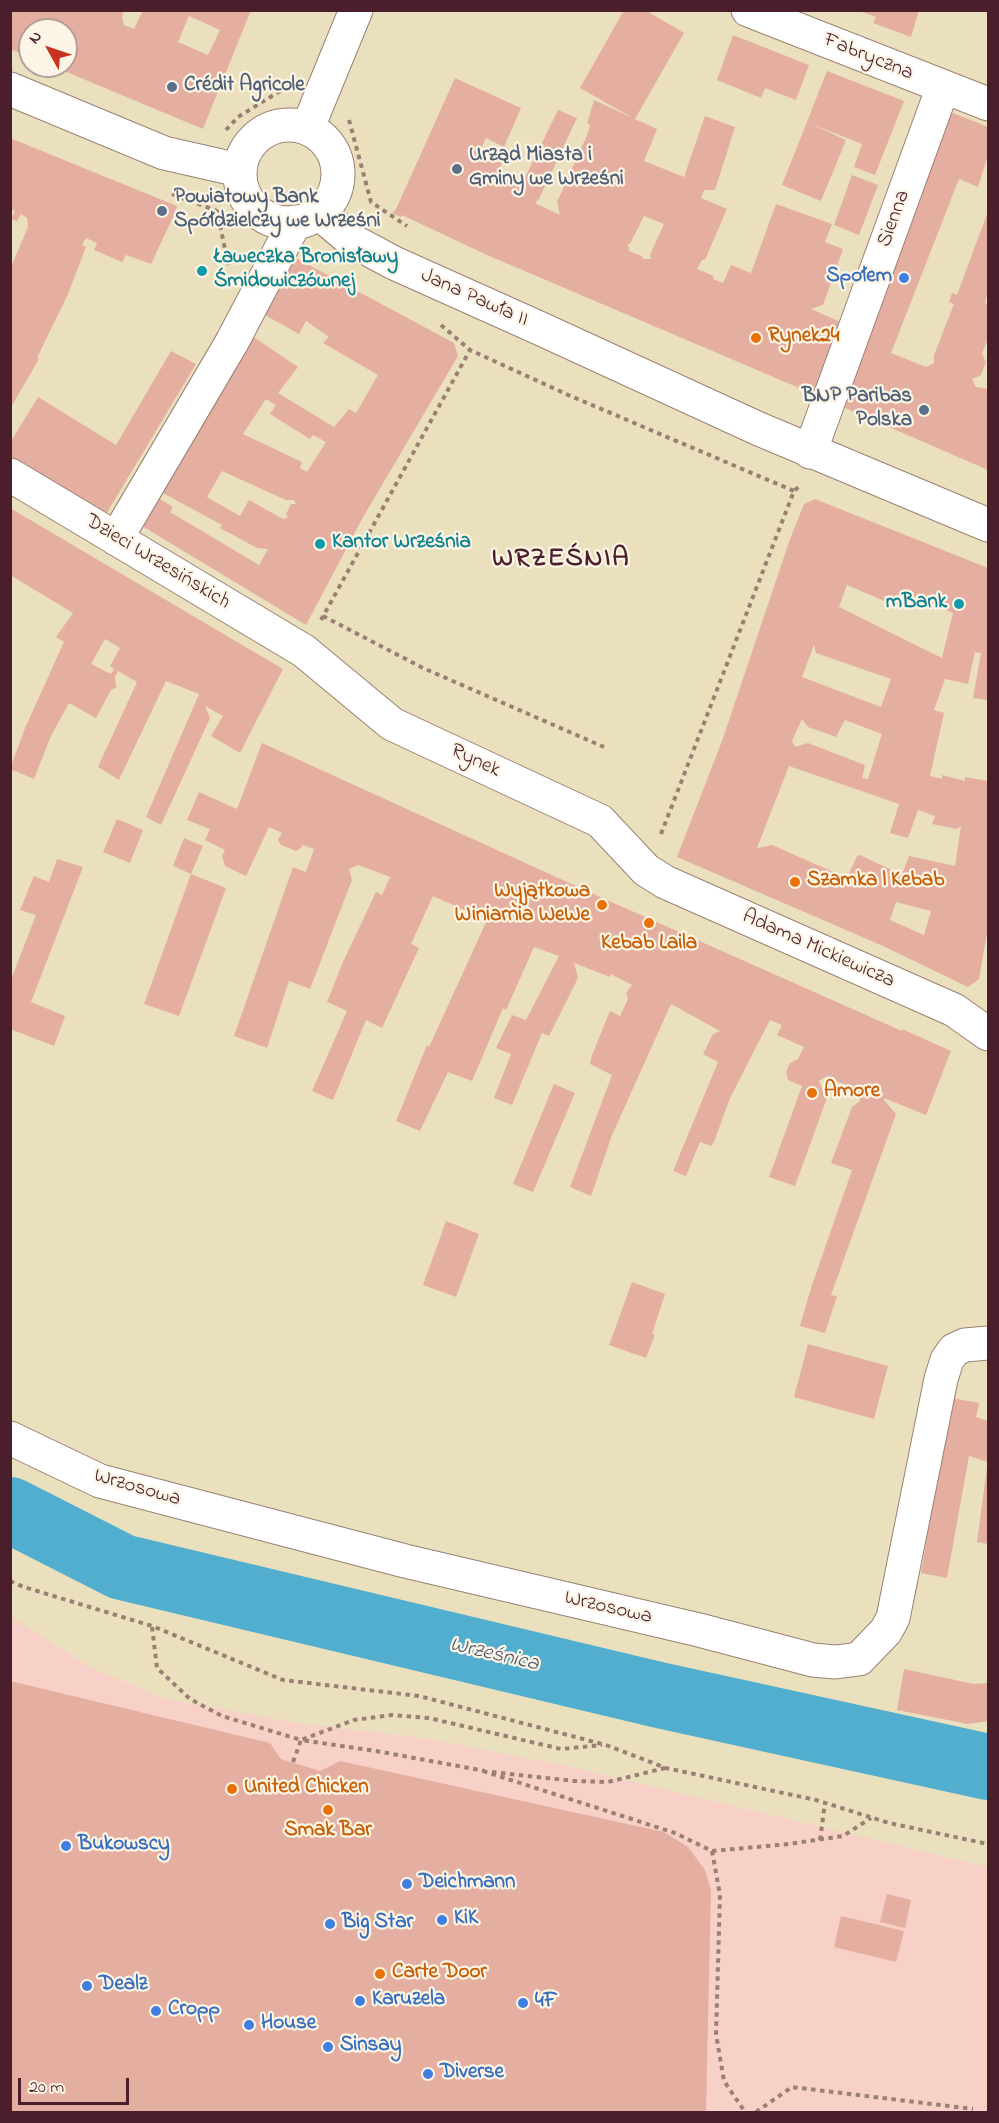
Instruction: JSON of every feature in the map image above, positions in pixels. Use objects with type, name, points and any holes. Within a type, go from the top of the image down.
[{"type":"street","points":[[308,128],[357,10]]},
{"type":"street","name":"Fabryczna","points":[[748,10],[988,104]]},
{"type":"street","name":"Sienna","points":[[810,452],[943,87]]},
{"type":"street","points":[[10,89],[164,153],[239,170]]},
{"type":"street","points":[[116,540],[236,333],[307,217],[332,197],[338,178],[336,157],[325,139],[308,128],[285,124],[263,131],[247,148],[239,170],[242,189],[251,205],[265,217],[283,222],[307,217]]},
{"type":"street","name":"Jana Pawła II","points":[[307,217],[394,263],[810,452]]},
{"type":"street","points":[[810,452],[988,525]]},
{"type":"street","name":"Dzieci Wrzesińskich","points":[[10,475],[304,651]]},
{"type":"street","name":"Rynek","points":[[304,651],[392,724],[600,821],[646,870]]},
{"type":"street","name":"Adama Mickiewicza","points":[[646,870],[665,882],[954,1010],[988,1034]]},
{"type":"street","name":"Wrzosowa","points":[[10,1438],[100,1481],[405,1561],[699,1630],[813,1660],[835,1662],[859,1659],[886,1631],[892,1618],[941,1379],[947,1360],[954,1350],[965,1345],[988,1343]]},
{"type":"path","points":[[169,193],[217,211],[236,333]]},
{"type":"path","points":[[304,651],[470,350],[566,394],[794,491],[646,870]]},
{"type":"path","points":[[323,616],[423,668],[604,747]]},
{"type":"path","points":[[10,1581],[152,1626],[283,1680],[419,1696],[606,1745],[666,1768],[825,1803],[889,1823],[988,1844]]},
{"type":"path","points":[[152,1626],[158,1668],[190,1699],[222,1716],[301,1740],[483,1771],[574,1781],[608,1782],[666,1768]]},
{"type":"path","points":[[293,1762],[301,1740],[354,1720],[392,1715],[429,1718],[561,1749],[606,1745]]},
{"type":"path","points":[[483,1771],[675,1833],[712,1851],[843,1836],[872,1818]]},
{"type":"path","points":[[820,1840],[825,1803]]},
{"type":"path","points":[[712,1851],[720,1894],[716,2034],[724,2081],[746,2112]]},
{"type":"path","points":[[756,2112],[792,2087],[973,2109]]},
{"type":"shaded area","name":"Karuzela","points":[[10,1616],[92,1668],[166,1699],[304,1724],[424,1738],[567,1766],[988,1867],[988,2112],[11,2112]]},
{"type":"building","points":[[10,10],[124,10],[122,17],[124,25],[134,29],[143,10],[251,10],[203,129],[78,77],[78,18],[18,18],[18,52],[10,49]],"holes":[[[189,16],[220,30],[208,55],[178,42]]]},
{"type":"building","points":[[624,10],[645,10],[684,33],[635,119],[657,129],[644,161],[684,177],[705,116],[735,127],[715,190],[704,190],[701,198],[727,209],[705,260],[702,260],[697,269],[714,276],[713,279],[723,283],[731,265],[751,273],[776,204],[832,224],[825,242],[843,249],[823,305],[811,309],[845,324],[818,396],[487,255],[402,215],[401,217],[392,213],[396,209],[455,78],[521,108],[504,147],[486,138],[479,153],[502,163],[497,175],[521,186],[558,110],[577,118],[539,199],[535,203],[560,215],[557,202],[588,133],[590,124],[587,124],[594,100],[633,118],[580,88]],"holes":[[[644,216],[664,224],[650,255],[651,259],[643,259],[642,256],[629,251],[628,244]]]},
{"type":"building","points":[[856,10],[919,10],[911,37],[873,23],[876,17]]},
{"type":"building","points":[[733,35],[809,65],[796,100],[765,88],[761,98],[717,80]]},
{"type":"building","points":[[827,71],[904,101],[875,175],[854,167],[862,144],[809,123],[846,140],[821,201],[782,185]]},
{"type":"building","points":[[948,111],[988,127],[988,155],[978,187],[959,179],[891,353],[926,367],[934,363],[934,355],[954,304],[949,302],[952,293],[957,295],[988,211],[988,292],[985,303],[988,304],[988,342],[982,354],[986,362],[981,375],[972,379],[976,387],[988,389],[988,470],[836,404]]},
{"type":"building","points":[[10,138],[177,206],[151,264],[126,255],[122,262],[94,250],[97,243],[86,238],[82,245],[86,247],[68,294],[37,358],[39,359],[10,409],[10,269],[28,227],[27,218],[21,214],[17,221],[11,219],[15,211],[10,209]]},
{"type":"building","points":[[852,175],[878,185],[859,235],[834,225]]},
{"type":"building","points":[[296,258],[454,343],[458,356],[362,519],[306,625],[142,526],[158,498],[173,507],[170,512],[259,565],[268,549],[257,548],[220,528],[222,525],[161,492],[252,336],[298,367],[278,393],[334,427],[349,409],[356,413],[378,375],[323,343],[329,337],[306,321],[299,334],[263,314]],"holes":[[[266,399],[276,405],[270,414],[310,439],[313,435],[326,442],[307,472],[300,468],[302,462],[243,434]],[[222,471],[286,500],[294,500],[296,504],[291,504],[286,514],[288,517],[283,519],[249,500],[240,516],[207,497]]]},
{"type":"building","points":[[171,351],[196,364],[105,516],[10,459],[10,443],[38,397],[116,445]]},
{"type":"building","points":[[815,499],[988,568],[988,700],[973,698],[981,653],[975,652],[968,684],[945,679],[934,710],[944,713],[930,776],[942,779],[942,775],[965,781],[965,777],[988,781],[988,927],[979,979],[968,987],[883,946],[677,857],[722,741],[804,504]],"holes":[[[847,585],[896,606],[903,592],[953,613],[942,658],[839,607]],[[814,645],[816,653],[891,679],[881,707],[802,677]],[[802,719],[808,727],[836,737],[845,720],[882,734],[868,779],[862,778],[865,765],[808,743],[795,747],[792,741]],[[789,766],[899,804],[890,833],[908,838],[918,810],[935,816],[932,824],[957,829],[961,826],[955,866],[909,856],[902,875],[860,855],[857,856],[847,878],[772,845],[757,848]],[[896,902],[931,911],[924,935],[890,920]]]},
{"type":"building","points":[[10,508],[283,669],[240,753],[211,736],[223,716],[205,706],[210,718],[161,825],[146,817],[199,694],[166,681],[119,780],[98,767],[137,682],[118,671],[115,677],[116,688],[111,690],[96,718],[69,703],[51,736],[34,779],[10,769],[25,728],[64,642],[56,637],[73,613],[10,575]],"holes":[[[105,639],[120,648],[110,666],[114,669],[111,674],[91,664]]]},
{"type":"building","points":[[262,743],[589,892],[951,1051],[926,1115],[884,1098],[896,1114],[831,1295],[837,1296],[825,1333],[800,1326],[852,1170],[831,1163],[852,1107],[860,1101],[854,1088],[836,1081],[829,1084],[827,1076],[819,1081],[827,1098],[795,1186],[769,1177],[802,1086],[788,1080],[786,1072],[790,1063],[798,1059],[804,1047],[777,1035],[782,1025],[770,1020],[730,1098],[714,1142],[711,1146],[700,1142],[686,1176],[673,1171],[718,1062],[703,1054],[713,1034],[720,1031],[671,1004],[612,1135],[591,1196],[570,1187],[612,1075],[590,1064],[610,1011],[620,1016],[628,999],[626,993],[632,985],[611,974],[610,977],[574,963],[578,978],[549,1036],[542,1033],[512,1105],[494,1098],[511,1054],[496,1048],[512,1015],[526,1020],[559,956],[534,947],[506,1010],[503,1008],[472,1081],[448,1072],[420,1131],[396,1121],[427,1045],[429,1047],[488,918],[466,907],[464,910],[433,896],[411,944],[419,948],[382,1028],[366,1020],[333,1100],[312,1091],[347,1011],[327,1002],[376,892],[382,895],[390,877],[358,865],[349,869],[352,880],[310,989],[289,981],[267,1048],[234,1036],[293,867],[306,872],[314,849],[303,845],[296,851],[281,845],[278,840],[282,833],[269,827],[246,876],[225,866],[222,856],[225,850],[205,840],[210,829],[187,820],[199,792],[237,809]]},
{"type":"building","points":[[117,819],[143,830],[130,863],[103,852]]},
{"type":"building","points":[[184,838],[203,846],[191,874],[173,866]]},
{"type":"building","points":[[57,859],[83,867],[31,1002],[65,1016],[54,1046],[10,1029],[10,982],[36,915],[20,910],[34,876],[49,882]]},
{"type":"building","points":[[191,874],[226,888],[179,1016],[144,1004]]},
{"type":"building","points":[[554,1084],[575,1093],[533,1192],[513,1184]]},
{"type":"building","points":[[446,1221],[479,1234],[456,1297],[423,1285]]},
{"type":"building","points":[[632,1282],[665,1294],[652,1334],[655,1335],[646,1358],[609,1345]]},
{"type":"building","points":[[808,1344],[888,1366],[874,1419],[794,1397]]},
{"type":"building","points":[[952,1398],[979,1403],[976,1417],[988,1421],[988,1462],[969,1456],[947,1578],[921,1573],[946,1421]]},
{"type":"building","points":[[988,1467],[988,1544],[977,1542]]},
{"type":"building","points":[[904,1669],[974,1684],[988,1683],[988,1721],[968,1724],[897,1710]]},
{"type":"building","name":"Karuzela","points":[[10,1681],[270,1743],[281,1759],[320,1771],[340,1761],[664,1832],[688,1847],[705,1870],[711,1890],[706,2112],[10,2112]]},
{"type":"building","points":[[887,1894],[911,1900],[905,1928],[880,1922]]},
{"type":"building","points":[[841,1916],[904,1931],[896,1962],[834,1947]]},
{"type":"waterway","name":"Wrześnica","points":[[10,1510],[122,1567],[659,1695],[988,1767]]},
{"type":"place","name":"Crédit Agricole","points":[[172,87]]},
{"type":"place","name":"Urząd Miasta i Gminy we Wrześni","points":[[457,169]]},
{"type":"place","name":"Powiatowy Bank Spółdzielczy we Wrześni","points":[[162,211]]},
{"type":"place","name":"Ławeczka Bronisławy Śmidowiczównej","points":[[202,271]]},
{"type":"place","name":"Społem","points":[[904,278]]},
{"type":"place","name":"Rynek24","points":[[756,338]]},
{"type":"place","name":"BNP Paribas Polska","points":[[924,410]]},
{"type":"place","name":"Kantor Września","points":[[320,544]]},
{"type":"place","name":"mBank","points":[[959,604]]},
{"type":"place","name":"Szamka | Kebab","points":[[795,882]]},
{"type":"place","name":"Wyjątkowa Winiarnia WeWe","points":[[602,905]]},
{"type":"place","name":"Kebab Laila","points":[[649,923]]},
{"type":"place","name":"Amore","points":[[812,1093]]},
{"type":"place","name":"United Chicken","points":[[232,1789]]},
{"type":"place","name":"Smak Bar","points":[[328,1810]]},
{"type":"place","name":"Bukowscy","points":[[66,1846]]},
{"type":"place","name":"Deichmann","points":[[407,1884]]},
{"type":"place","name":"KiK","points":[[442,1920]]},
{"type":"place","name":"Big Star","points":[[330,1924]]},
{"type":"place","name":"Carte Door","points":[[380,1974]]},
{"type":"place","name":"Dealz","points":[[87,1986]]},
{"type":"place","name":"Karuzela","points":[[360,2001]]},
{"type":"place","name":"4F","points":[[523,2003]]},
{"type":"place","name":"Cropp","points":[[156,2011]]},
{"type":"place","name":"House","points":[[249,2025]]},
{"type":"place","name":"Sinsay","points":[[328,2047]]},
{"type":"place","name":"Diverse","points":[[428,2074]]},
{"type":"district","name":"WRZEŚNIA","points":[[561,561]]}]
